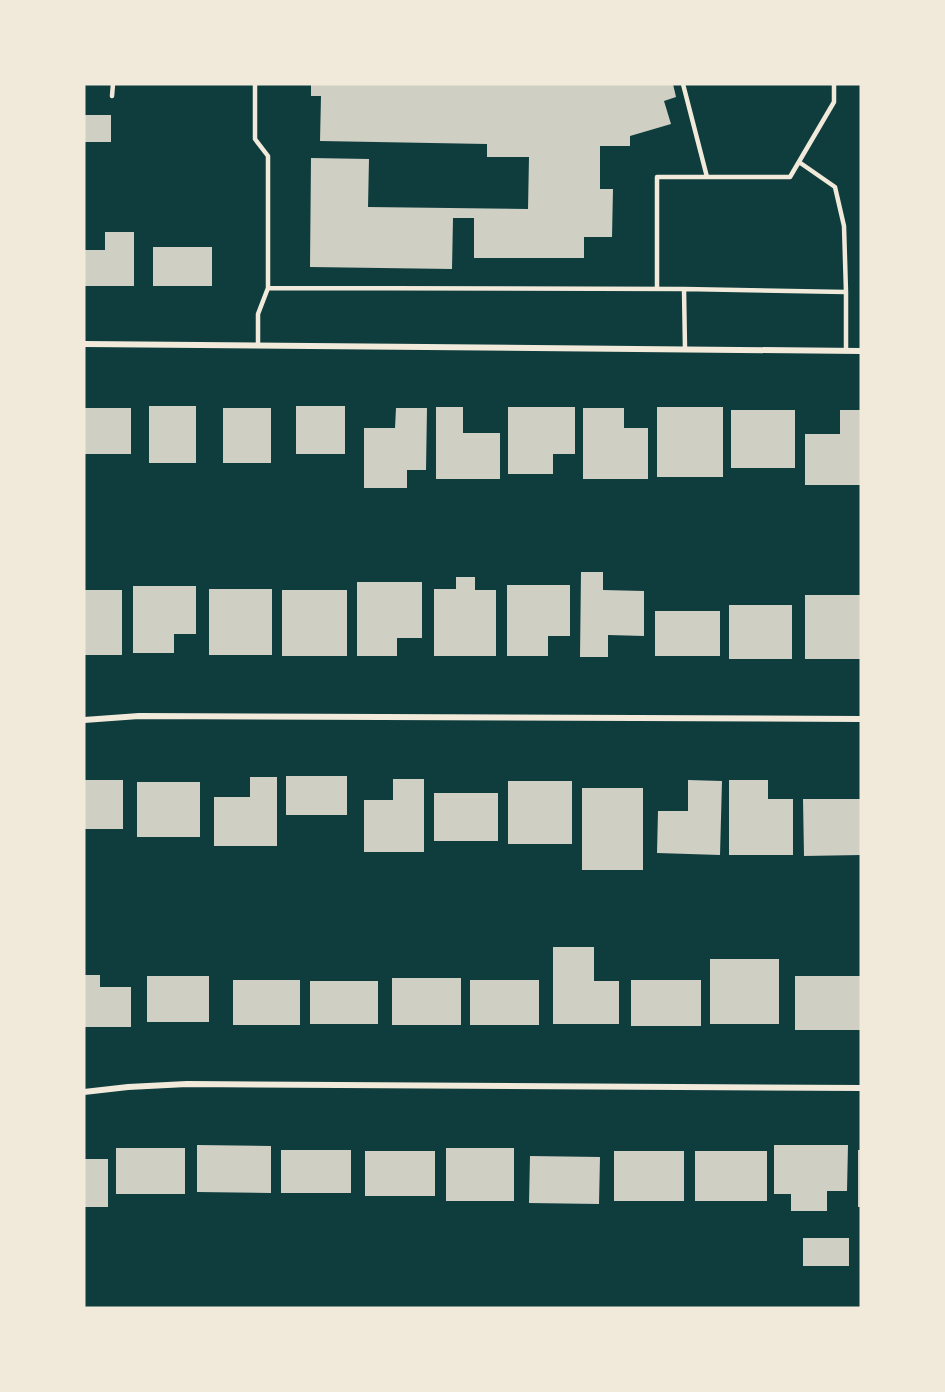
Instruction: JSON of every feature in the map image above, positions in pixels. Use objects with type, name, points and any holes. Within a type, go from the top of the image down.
[{"type":"street","points":[[84,344],[861,351]]},
{"type":"street","points":[[84,720],[139,716],[861,718]]},
{"type":"street","points":[[84,1092],[187,1084],[861,1088]]},
{"type":"lane","points":[[112,84],[112,96]]},
{"type":"lane","points":[[255,84],[255,139],[268,156],[268,288],[258,314],[258,345]]},
{"type":"lane","points":[[683,84],[707,177]]},
{"type":"lane","points":[[657,289],[657,177],[790,177],[834,102],[834,84]]},
{"type":"lane","points":[[799,162],[835,187],[844,226],[846,351]]},
{"type":"lane","points":[[268,288],[684,289],[846,292]]},
{"type":"lane","points":[[684,289],[685,349]]},
{"type":"building","points":[[311,84],[673,84],[676,97],[664,101],[671,124],[630,136],[630,146],[600,146],[600,189],[613,189],[612,237],[584,237],[584,258],[474,258],[474,218],[453,218],[452,269],[310,267],[311,158],[369,159],[368,207],[528,209],[529,157],[487,157],[487,144],[320,141],[321,96],[311,96]]},
{"type":"building","points":[[85,115],[111,115],[111,142],[85,142]]},
{"type":"building","points":[[105,232],[134,232],[134,286],[84,286],[84,250],[105,250]]},
{"type":"building","points":[[153,247],[212,247],[212,286],[153,286]]},
{"type":"building","points":[[149,406],[196,406],[196,463],[149,463]]},
{"type":"building","points":[[296,406],[345,406],[345,454],[296,454]]},
{"type":"building","points":[[436,407],[463,407],[463,433],[500,433],[500,479],[436,479]]},
{"type":"building","points":[[508,407],[575,407],[575,454],[553,454],[553,474],[508,474]]},
{"type":"building","points":[[657,407],[723,407],[723,477],[657,477]]},
{"type":"building","points":[[84,408],[131,408],[131,454],[84,454]]},
{"type":"building","points":[[223,408],[271,408],[271,463],[223,463]]},
{"type":"building","points":[[396,408],[427,408],[426,470],[407,470],[407,488],[364,488],[364,428],[395,428]]},
{"type":"building","points":[[583,408],[624,408],[624,428],[648,428],[648,479],[583,479]]},
{"type":"building","points":[[731,410],[795,410],[795,468],[731,468]]},
{"type":"building","points":[[840,410],[861,410],[861,485],[805,485],[805,434],[840,434]]},
{"type":"building","points":[[581,572],[603,572],[603,590],[644,591],[644,636],[608,635],[608,657],[580,657]]},
{"type":"building","points":[[456,577],[475,577],[475,590],[496,590],[496,656],[434,656],[434,589],[456,589]]},
{"type":"building","points":[[357,582],[422,582],[422,638],[397,638],[397,656],[357,656]]},
{"type":"building","points":[[507,585],[570,585],[570,636],[548,636],[548,656],[507,656]]},
{"type":"building","points":[[133,586],[196,586],[196,634],[174,634],[174,653],[133,653]]},
{"type":"building","points":[[209,589],[272,589],[272,655],[209,655]]},
{"type":"building","points":[[84,590],[122,590],[122,655],[84,655]]},
{"type":"building","points":[[282,590],[347,590],[347,656],[282,656]]},
{"type":"building","points":[[805,595],[861,595],[861,659],[805,659]]},
{"type":"building","points":[[729,605],[792,605],[792,659],[729,659]]},
{"type":"building","points":[[655,611],[720,611],[720,656],[655,656]]},
{"type":"building","points":[[286,776],[347,776],[347,815],[286,815]]},
{"type":"building","points":[[250,777],[277,777],[277,846],[214,846],[214,797],[250,797]]},
{"type":"building","points":[[393,779],[424,779],[424,852],[364,852],[364,800],[393,800]]},
{"type":"building","points":[[84,780],[123,780],[123,829],[84,829]]},
{"type":"building","points":[[688,780],[722,781],[720,855],[657,853],[658,811],[688,811]]},
{"type":"building","points":[[729,780],[768,780],[768,799],[793,799],[793,855],[729,855]]},
{"type":"building","points":[[508,781],[572,781],[572,844],[508,844]]},
{"type":"building","points":[[137,782],[200,782],[200,837],[137,837]]},
{"type":"building","points":[[582,788],[643,788],[643,870],[582,870]]},
{"type":"building","points":[[434,793],[498,793],[498,841],[434,841]]},
{"type":"building","points":[[803,799],[861,799],[861,855],[804,856]]},
{"type":"building","points":[[553,947],[594,947],[594,981],[619,981],[619,1024],[553,1024]]},
{"type":"building","points":[[710,959],[779,959],[779,1024],[710,1024]]},
{"type":"building","points":[[84,975],[100,975],[100,987],[131,987],[131,1027],[84,1027]]},
{"type":"building","points":[[147,976],[209,976],[209,1022],[147,1022]]},
{"type":"building","points":[[795,976],[861,976],[861,1030],[795,1030]]},
{"type":"building","points":[[392,978],[461,978],[461,1025],[392,1025]]},
{"type":"building","points":[[233,980],[300,980],[300,1025],[233,1025]]},
{"type":"building","points":[[470,980],[539,980],[539,1025],[470,1025]]},
{"type":"building","points":[[631,980],[701,980],[701,1026],[631,1026]]},
{"type":"building","points":[[310,981],[378,981],[378,1024],[310,1024]]},
{"type":"building","points":[[197,1145],[271,1146],[271,1193],[197,1192]]},
{"type":"building","points":[[774,1145],[848,1145],[847,1191],[827,1191],[827,1211],[791,1211],[791,1194],[774,1194]]},
{"type":"building","points":[[116,1148],[185,1148],[185,1194],[116,1194]]},
{"type":"building","points":[[446,1148],[514,1148],[514,1201],[446,1201]]},
{"type":"building","points":[[281,1150],[351,1150],[351,1193],[281,1193]]},
{"type":"building","points":[[858,1150],[861,1150],[861,1207],[858,1207]]},
{"type":"building","points":[[365,1151],[435,1151],[435,1196],[365,1196]]},
{"type":"building","points":[[614,1151],[684,1151],[684,1201],[614,1201]]},
{"type":"building","points":[[695,1151],[767,1151],[767,1201],[695,1201]]},
{"type":"building","points":[[530,1156],[600,1157],[599,1204],[529,1203]]},
{"type":"building","points":[[84,1159],[108,1159],[108,1207],[84,1207]]},
{"type":"building","points":[[803,1238],[849,1238],[849,1266],[803,1266]]}]
